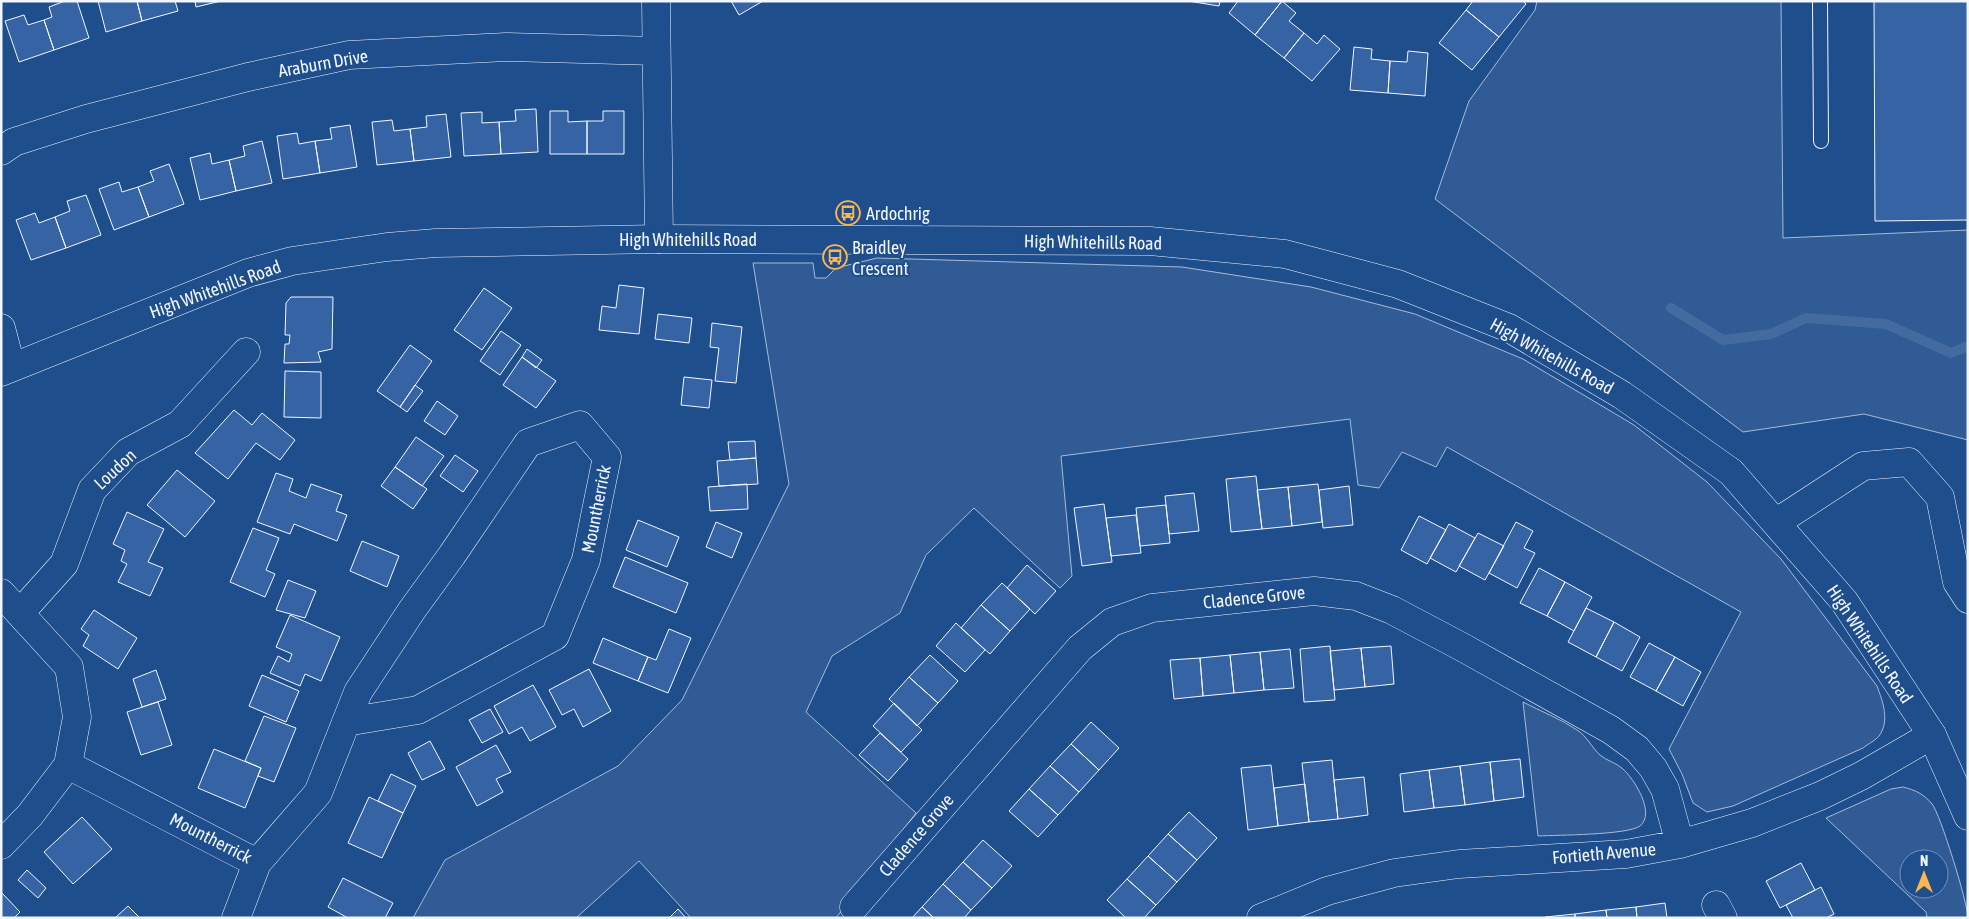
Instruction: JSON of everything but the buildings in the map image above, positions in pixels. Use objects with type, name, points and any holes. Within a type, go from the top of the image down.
[{"type":"street","points":[[656,1],[659,238]]},
{"type":"street","name":"Araburn Drive","points":[[1,151],[14,142],[86,119],[248,77],[349,56],[506,48],[656,51]]},
{"type":"street","name":"High Whitehills Road","points":[[6,369],[248,272],[292,261],[387,247],[436,243],[659,238],[1150,241],[1295,257],[1398,284],[1509,328],[1622,395],[1731,472],[1777,522],[1844,601],[1932,735],[1968,816]]},
{"type":"street","points":[[1,328],[6,369]]},
{"type":"street","name":"Loudon","points":[[20,613],[64,564],[92,490],[128,452],[180,424],[246,352]]},
{"type":"street","name":"Mountherrick","points":[[68,765],[257,863],[318,793],[346,722],[358,692],[528,443],[580,425],[607,457],[586,560],[555,636],[418,710],[346,722]]},
{"type":"street","points":[[1777,522],[1863,466],[1909,462],[1940,497],[1957,582],[1968,599]]},
{"type":"street","name":"Cladence Grove","points":[[854,907],[1080,648],[1097,632],[1112,622],[1152,608],[1314,592],[1356,596],[1392,610],[1611,730],[1637,749],[1653,768],[1665,789],[1680,844]]},
{"type":"street","points":[[1,593],[69,667],[77,717],[68,765],[30,815],[1,845]]},
{"type":"street","name":"Fortieth Avenue","points":[[1261,918],[1327,891],[1394,873],[1459,864],[1626,854],[1680,844],[1752,823],[1820,796],[1932,735]]},
{"type":"street","points":[[236,918],[257,863]]},
{"type":"lane","points":[[1820,1],[1821,141]]},
{"type":"shaded area","points":[[1537,1],[1781,1],[1783,238],[1968,230],[1968,440],[1864,414],[1743,432],[1435,199],[1469,101],[1535,10]]},
{"type":"shaded area","points":[[877,258],[1182,267],[1311,287],[1415,314],[1523,359],[1634,425],[1707,482],[1781,559],[1877,686],[1885,718],[1882,730],[1878,738],[1863,748],[1733,806],[1707,812],[1693,803],[1682,774],[1669,749],[1741,612],[1447,447],[1436,467],[1402,452],[1379,488],[1358,485],[1350,419],[1061,456],[1072,576],[1060,588],[974,508],[926,555],[900,613],[832,656],[806,712],[916,813],[836,918],[691,918],[639,861],[576,918],[413,918],[445,860],[618,766],[682,700],[789,484],[753,263],[813,263],[815,278],[826,278],[836,268]]},
{"type":"shaded area","points":[[1523,702],[1577,730],[1584,735],[1600,755],[1621,767],[1628,774],[1642,796],[1645,805],[1646,813],[1640,826],[1607,833],[1538,836]]},
{"type":"shaded area","points":[[1903,787],[1922,795],[1932,804],[1941,824],[1953,859],[1964,896],[1968,918],[1927,918],[1926,912],[1912,899],[1949,899],[1949,849],[1899,849],[1899,887],[1826,818],[1891,789]]},
{"type":"waterway","points":[[1671,308],[1723,340],[1771,334],[1806,318],[1886,324],[1951,353],[1968,346]]},
{"type":"place","name":"Ardochrig","points":[[848,213]]},
{"type":"place","name":"Braidley Crescent","points":[[835,257]]}]
